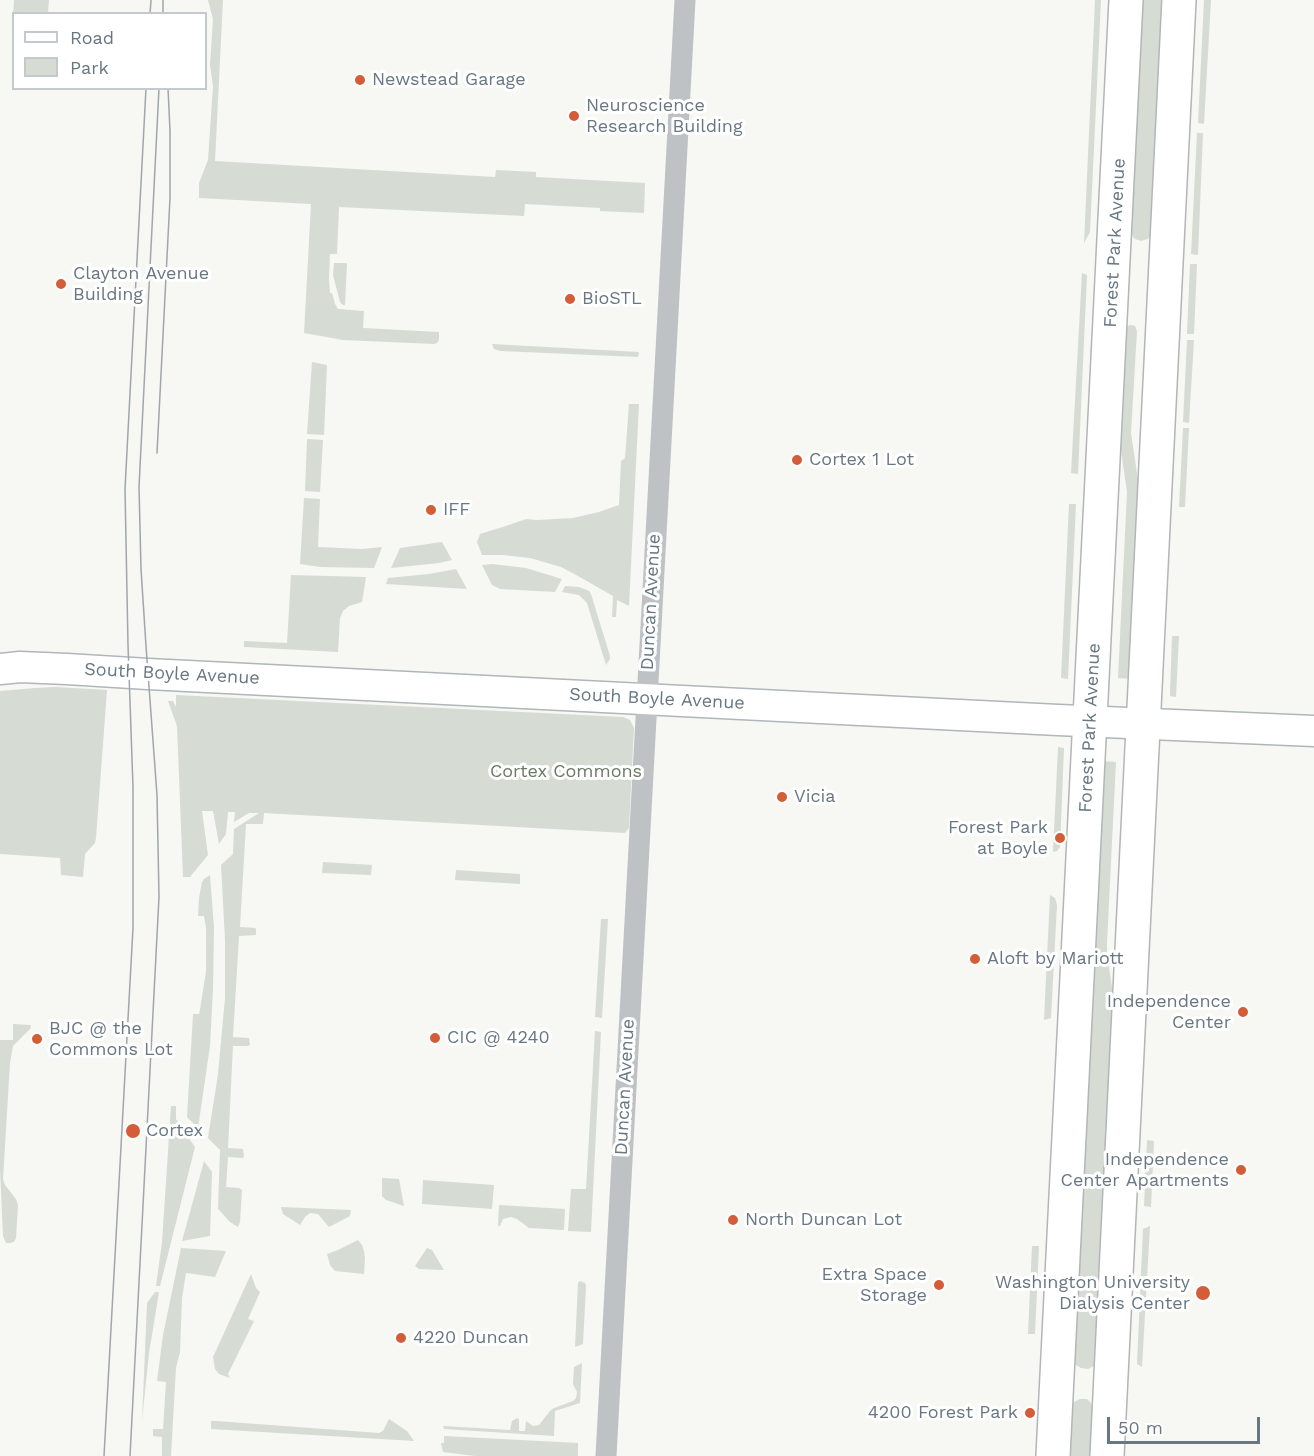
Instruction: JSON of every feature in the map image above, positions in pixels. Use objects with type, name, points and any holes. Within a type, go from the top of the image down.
[{"type":"main road","name":"Forest Park Avenue","points":[[1053,1456],[1126,0]]},
{"type":"main road","points":[[1107,1456],[1179,0]]},
{"type":"street","name":"Duncan Avenue","points":[[606,1456],[685,0]]},
{"type":"street","name":"South Boyle Avenue","points":[[0,669],[20,667],[67,669],[1314,731]]},
{"type":"green space","points":[[14,0],[49,0],[48,12],[13,12]]},
{"type":"green space","points":[[208,0],[223,0],[215,161],[495,177],[496,170],[536,172],[536,177],[645,183],[644,213],[525,204],[524,216],[339,207],[337,254],[330,254],[329,279],[330,293],[338,309],[364,311],[363,328],[439,332],[439,340],[434,344],[343,340],[304,333],[311,204],[199,198],[199,183],[208,160],[213,86],[210,65],[213,19]]},
{"type":"green space","points":[[1095,0],[1101,0],[1090,232],[1084,243]]},
{"type":"green space","points":[[1141,0],[1164,0],[1152,233],[1148,239],[1141,241],[1135,239],[1130,233]]},
{"type":"green space","points":[[1204,0],[1211,0],[1204,124],[1198,123]]},
{"type":"green space","points":[[1197,133],[1203,133],[1198,255],[1191,254]]},
{"type":"green space","points":[[334,263],[347,263],[345,305],[340,302],[333,275]]},
{"type":"green space","points":[[1190,264],[1197,264],[1194,334],[1187,334]]},
{"type":"green space","points":[[1082,273],[1087,275],[1078,474],[1071,473]]},
{"type":"green space","points":[[1131,325],[1135,326],[1137,331],[1131,433],[1139,487],[1130,679],[1118,678],[1127,492],[1119,437],[1125,330]]},
{"type":"green space","points":[[1187,340],[1194,340],[1189,423],[1183,422]]},
{"type":"green space","points":[[492,344],[639,352],[638,357],[500,351],[494,349]]},
{"type":"green space","points":[[312,362],[327,365],[324,435],[307,434]]},
{"type":"green space","points":[[629,404],[639,404],[629,606],[617,600],[616,617],[612,617],[613,596],[578,576],[561,567],[530,558],[482,555],[477,542],[480,534],[526,519],[573,518],[619,505],[621,461],[625,458]]},
{"type":"green space","points":[[1183,428],[1189,428],[1185,507],[1179,507]]},
{"type":"green space","points":[[307,439],[323,440],[320,492],[305,491]]},
{"type":"green space","points":[[304,498],[320,499],[318,547],[362,549],[382,547],[374,568],[320,567],[300,564]]},
{"type":"green space","points":[[1069,504],[1076,504],[1068,679],[1061,678]]},
{"type":"green space","points":[[442,542],[452,560],[391,568],[400,548]]},
{"type":"green space","points":[[482,565],[526,568],[562,579],[555,592],[500,589],[492,585]]},
{"type":"green space","points":[[456,569],[467,589],[386,584],[388,578]]},
{"type":"green space","points":[[291,575],[366,577],[362,602],[349,606],[340,618],[338,652],[244,647],[244,641],[287,643]]},
{"type":"green space","points":[[565,586],[579,587],[591,594],[610,656],[606,665],[587,603],[579,595],[562,592]]},
{"type":"green space","points":[[1172,636],[1179,636],[1176,697],[1170,696]]},
{"type":"green space","points":[[56,687],[107,690],[96,838],[95,843],[85,854],[83,877],[61,875],[60,858],[0,854],[0,691]]},
{"type":"green space","name":"Cortex Commons","points":[[176,695],[623,717],[630,720],[634,728],[629,828],[625,833],[264,813],[263,824],[246,824],[240,927],[255,928],[256,935],[239,936],[233,1037],[249,1038],[250,1045],[233,1046],[228,1148],[243,1149],[244,1156],[243,1158],[228,1157],[226,1187],[242,1190],[238,1227],[218,1209],[220,1150],[208,1138],[218,1074],[225,998],[221,865],[233,854],[234,829],[259,813],[249,813],[234,822],[235,812],[228,812],[226,834],[219,844],[213,811],[202,811],[208,855],[190,877],[183,877],[177,726],[168,701],[173,701],[176,707]]},
{"type":"green space","points":[[1058,747],[1064,748],[1060,847],[1053,852]]},
{"type":"green space","points":[[1103,761],[1116,762],[1107,943],[1113,994],[1096,1361],[1094,1366],[1088,1369],[1076,1365],[1074,1360]]},
{"type":"green space","points":[[323,862],[372,865],[371,875],[322,873]]},
{"type":"green space","points":[[456,870],[520,874],[520,884],[455,880]]},
{"type":"green space","points":[[210,875],[214,928],[213,989],[210,1046],[198,1128],[187,1117],[193,1014],[199,1014],[206,971],[206,928],[204,916],[198,916],[199,898],[202,882]]},
{"type":"green space","points":[[1050,895],[1055,898],[1057,905],[1051,1018],[1044,1020]]},
{"type":"green space","points":[[601,919],[608,919],[602,1018],[595,1017]]},
{"type":"green space","points":[[13,1024],[31,1026],[13,1046],[10,1063],[3,1179],[18,1205],[16,1238],[14,1242],[6,1243],[3,1236],[0,1169],[0,1040],[13,1040]]},
{"type":"green space","points":[[595,1031],[601,1032],[591,1232],[568,1231],[571,1189],[586,1189]]},
{"type":"green space","points":[[171,1106],[176,1106],[176,1119],[195,1147],[160,1286],[156,1286],[162,1242]]},
{"type":"green space","points":[[1147,1140],[1154,1141],[1151,1207],[1144,1206]]},
{"type":"green space","points":[[204,1161],[212,1172],[210,1236],[182,1241]]},
{"type":"green space","points":[[382,1178],[399,1179],[404,1206],[386,1200],[382,1196]]},
{"type":"green space","points":[[423,1180],[494,1185],[492,1209],[422,1204]]},
{"type":"green space","points":[[499,1205],[565,1209],[564,1230],[529,1228],[511,1217],[503,1219],[498,1226]]},
{"type":"green space","points":[[281,1207],[351,1210],[350,1216],[329,1227],[318,1214],[310,1213],[300,1225],[283,1214]]},
{"type":"green space","points":[[1150,1226],[1142,1367],[1137,1364],[1143,1229]]},
{"type":"green space","points":[[358,1240],[364,1251],[364,1274],[335,1271],[330,1265],[327,1254]]},
{"type":"green space","points":[[1032,1246],[1039,1246],[1035,1334],[1028,1334]]},
{"type":"green space","points":[[181,1248],[226,1251],[215,1277],[186,1273],[182,1298],[180,1352],[176,1368],[171,1456],[162,1456],[162,1437],[153,1436],[153,1429],[163,1429],[166,1382],[157,1381],[163,1335]]},
{"type":"green space","points":[[427,1248],[432,1250],[444,1270],[419,1269],[415,1266]]},
{"type":"green space","points":[[251,1274],[260,1292],[248,1319],[254,1321],[228,1374],[230,1378],[219,1374],[215,1369],[213,1357]]},
{"type":"green space","points":[[580,1281],[586,1286],[583,1344],[575,1347],[578,1283]]},
{"type":"green space","points":[[155,1292],[159,1292],[149,1353],[142,1421],[147,1303]]},
{"type":"green space","points":[[582,1363],[580,1403],[555,1411],[554,1436],[444,1429],[443,1426],[510,1430],[512,1421],[517,1418],[519,1419],[519,1431],[525,1431],[526,1421],[533,1426],[539,1425],[554,1408],[576,1398],[577,1392],[573,1384],[574,1367]]},
{"type":"green space","points":[[1087,1399],[1093,1411],[1091,1456],[1069,1456],[1071,1408],[1074,1402]]},
{"type":"green space","points":[[389,1419],[407,1431],[414,1441],[211,1429],[211,1421],[216,1421],[379,1433],[383,1431]]},
{"type":"green space","points":[[444,1436],[578,1443],[578,1456],[475,1456],[443,1452],[441,1443],[444,1443]]},
{"type":"tram line","points":[[150,12],[151,0]]},
{"type":"tram line","points":[[163,0],[163,12]]},
{"type":"tram line","points":[[104,1456],[133,928],[133,787],[125,489],[146,90]]},
{"type":"tram line","points":[[130,1456],[159,897],[157,795],[141,569],[139,487],[159,90]]},
{"type":"tram line","points":[[157,453],[170,198],[168,90]]},
{"type":"place","name":"Newstead Garage","points":[[360,80]]},
{"type":"place","name":"Neuroscience Research Building","points":[[574,116]]},
{"type":"place","name":"Clayton Avenue Building","points":[[61,284]]},
{"type":"place","name":"BioSTL","points":[[570,299]]},
{"type":"place","name":"Cortex 1 Lot","points":[[797,460]]},
{"type":"place","name":"IFF","points":[[431,510]]},
{"type":"place","name":"Vicia","points":[[782,797]]},
{"type":"place","name":"Forest Park at Boyle","points":[[1060,838]]},
{"type":"place","name":"Aloft by Mariott","points":[[975,959]]},
{"type":"place","name":"Independence Center","points":[[1243,1012]]},
{"type":"place","name":"CIC @ 4240","points":[[435,1038]]},
{"type":"place","name":"BJC @ the Commons Lot","points":[[37,1039]]},
{"type":"place","name":"Cortex","points":[[133,1131]]},
{"type":"place","name":"Independence Center Apartments","points":[[1241,1170]]},
{"type":"place","name":"North Duncan Lot","points":[[733,1220]]},
{"type":"place","name":"Extra Space Storage","points":[[939,1285]]},
{"type":"place","name":"Washington University Dialysis Center","points":[[1203,1293]]},
{"type":"place","name":"4220 Duncan","points":[[401,1338]]},
{"type":"place","name":"4200 Forest Park","points":[[1030,1413]]}]
